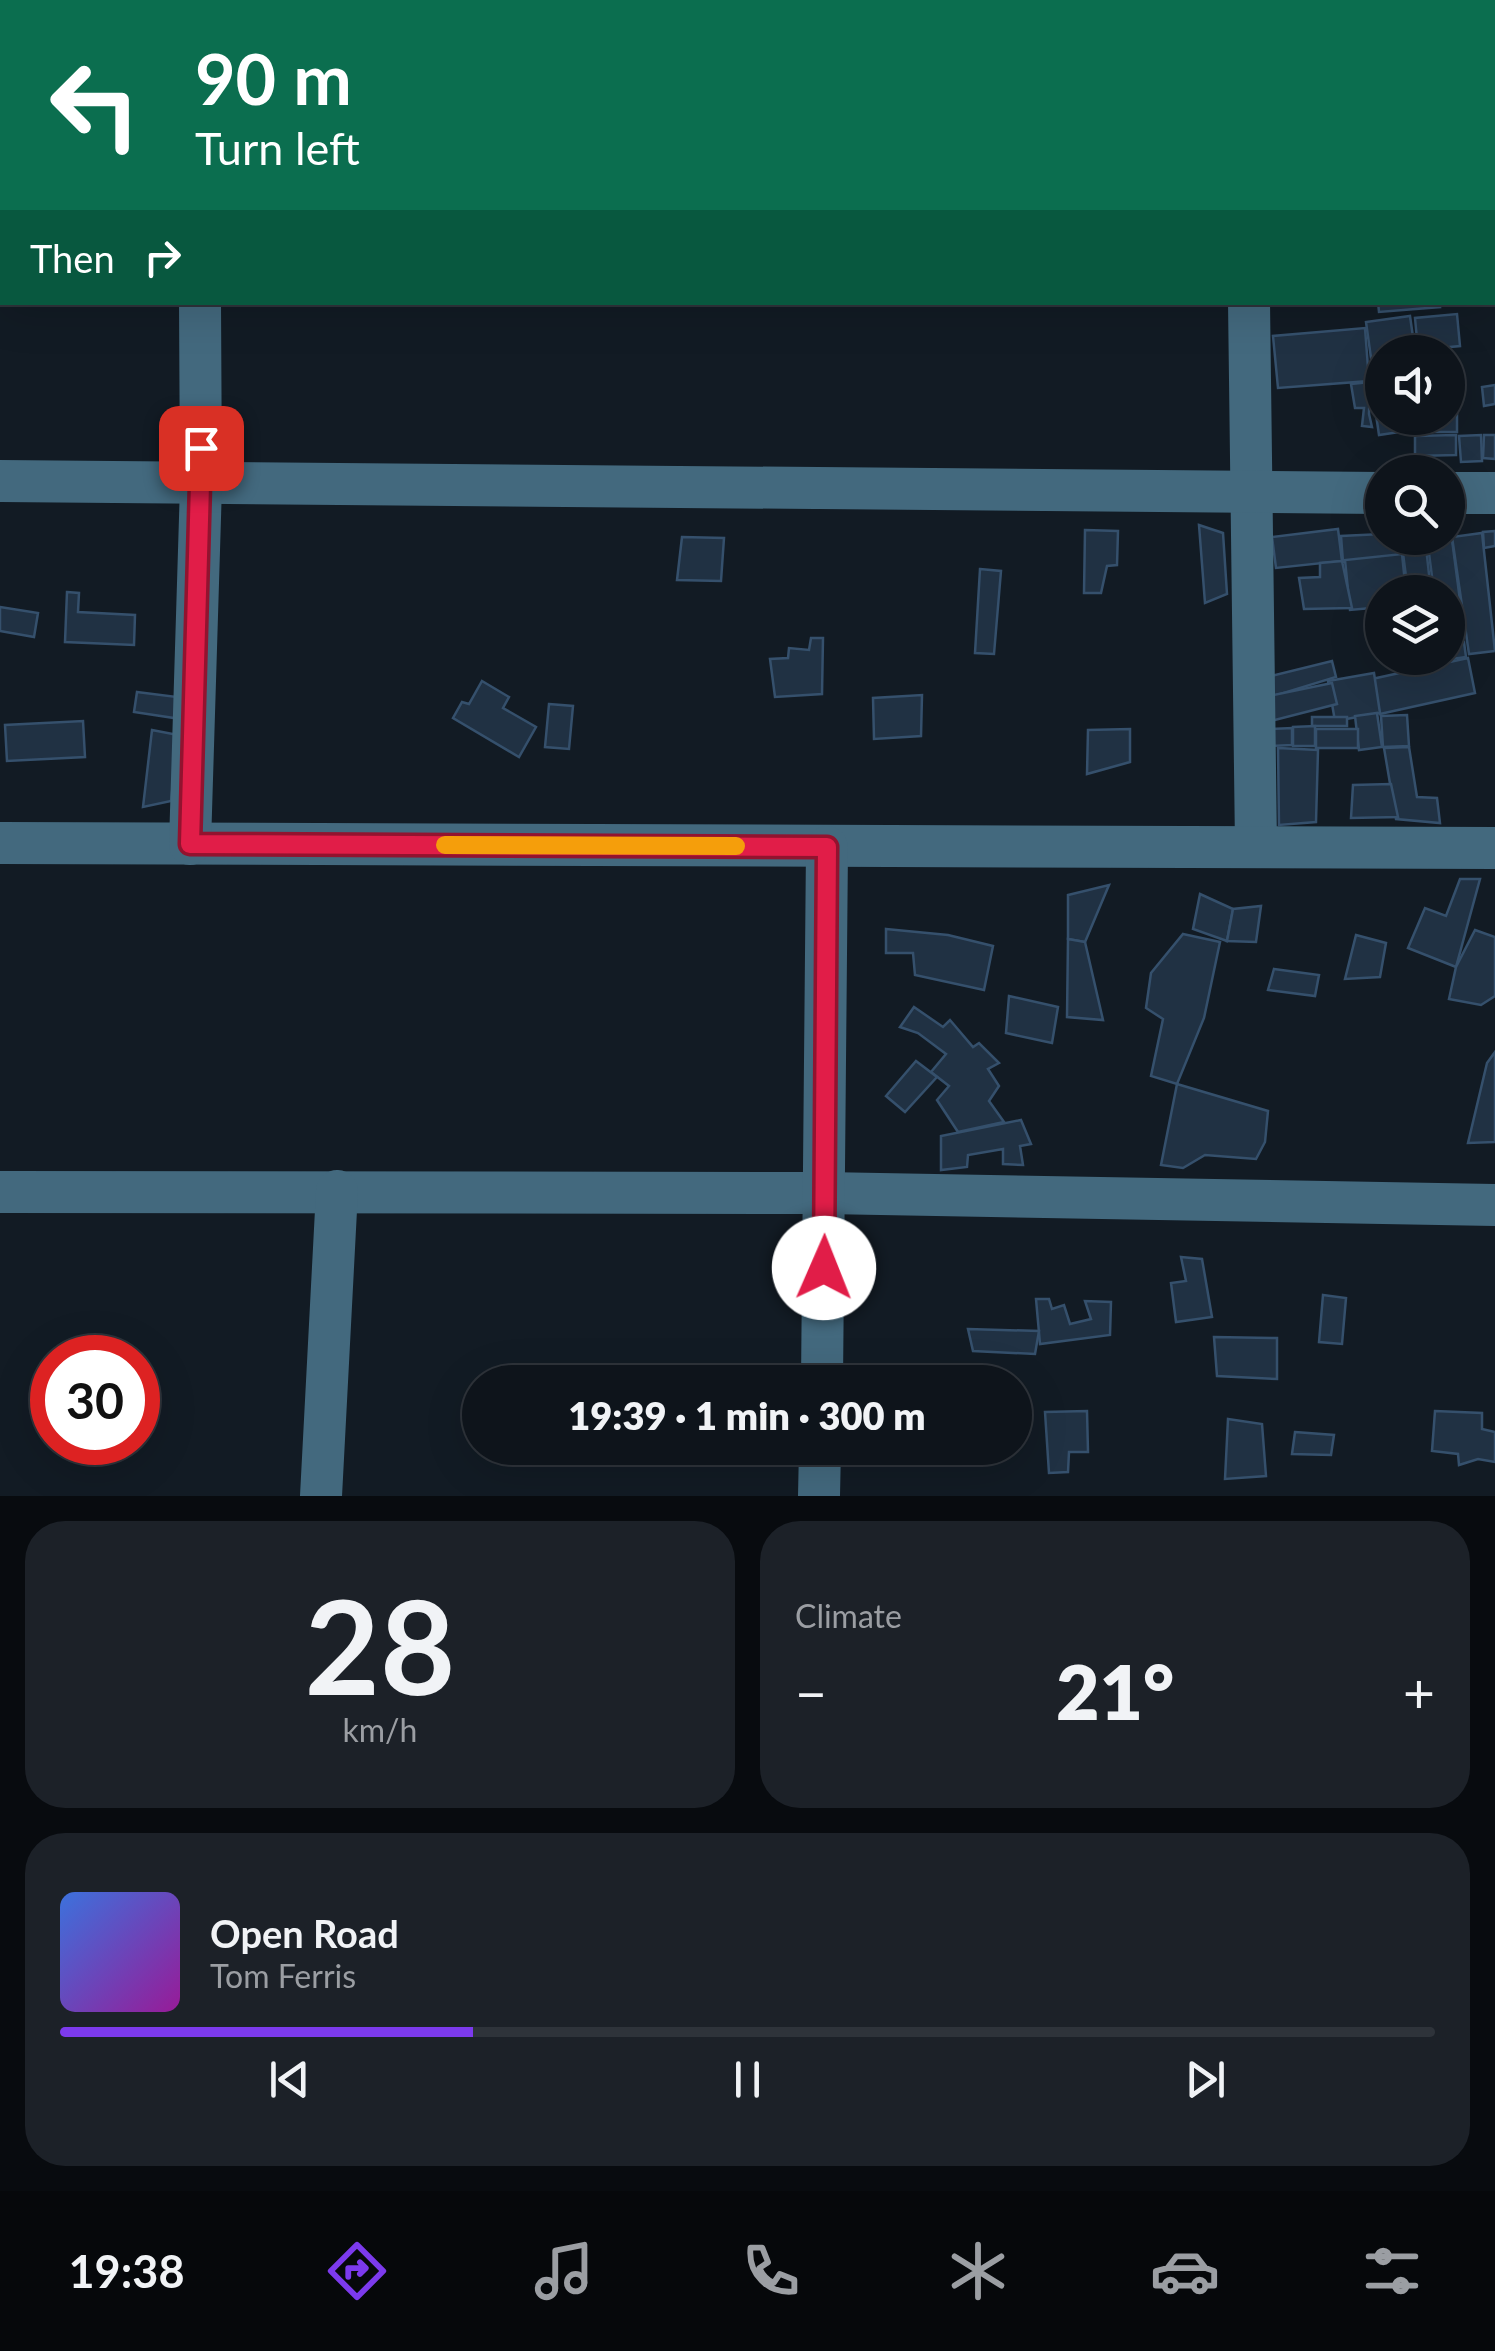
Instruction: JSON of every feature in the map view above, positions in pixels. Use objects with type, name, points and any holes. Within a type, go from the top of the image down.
[{"type":"street","points":[[190,844],[202,485],[200,305]]},
{"type":"street","points":[[1250,305],[1256,846]]},
{"type":"street","points":[[0,481],[1365,493]]},
{"type":"street","points":[[1465,493],[1495,493]]},
{"type":"street","points":[[0,843],[1495,848]]},
{"type":"street","points":[[822,1365],[827,847]]},
{"type":"street","points":[[0,1192],[826,1192],[1495,1206]]},
{"type":"street","points":[[321,1496],[337,1192]]},
{"type":"street","points":[[819,1496],[820,1465]]},
{"type":"building","points":[[1378,305],[1440,307],[1379,312]]},
{"type":"building","points":[[1457,314],[1459,335],[1417,335],[1415,318]]},
{"type":"building","points":[[1410,316],[1413,335],[1368,335],[1366,322]]},
{"type":"building","points":[[1365,328],[1365,381],[1278,388],[1273,336]]},
{"type":"building","points":[[1365,383],[1365,426],[1364,408],[1355,408],[1351,384]]},
{"type":"building","points":[[1495,385],[1495,404],[1484,406],[1482,387]]},
{"type":"building","points":[[1456,435],[1456,455],[1415,455],[1415,436]]},
{"type":"building","points":[[1481,435],[1482,461],[1465,462],[1459,436]]},
{"type":"building","points":[[1484,435],[1495,435],[1495,459],[1483,458]]},
{"type":"building","points":[[1199,525],[1223,533],[1227,594],[1205,603]]},
{"type":"building","points":[[1338,529],[1342,561],[1276,568],[1272,537]]},
{"type":"building","points":[[1085,530],[1118,531],[1117,565],[1107,566],[1101,593],[1084,593]]},
{"type":"building","points":[[1495,531],[1495,546],[1484,548],[1483,532]]},
{"type":"building","points":[[1482,533],[1495,651],[1469,654],[1465,575],[1458,575],[1455,555],[1465,555],[1465,535]]},
{"type":"building","points":[[1365,535],[1365,555],[1401,558],[1343,562],[1341,536]]},
{"type":"building","points":[[682,537],[724,538],[721,581],[677,580]]},
{"type":"building","points":[[1402,555],[1404,575],[1365,575],[1365,609],[1350,610],[1345,560]]},
{"type":"building","points":[[1403,555],[1427,555],[1429,575],[1406,575]]},
{"type":"building","points":[[1429,555],[1454,555],[1457,575],[1432,575]]},
{"type":"building","points":[[1342,561],[1352,608],[1304,609],[1299,578],[1320,577],[1320,563]]},
{"type":"building","points":[[980,569],[1001,571],[994,654],[975,653]]},
{"type":"building","points":[[67,592],[79,593],[78,612],[135,615],[134,645],[65,642]]},
{"type":"building","points":[[0,607],[38,613],[34,637],[0,631]]},
{"type":"building","points":[[811,638],[823,638],[822,694],[775,697],[770,659],[788,658],[789,648],[809,650]]},
{"type":"building","points":[[1468,658],[1475,693],[1380,714],[1372,679],[1390,675],[1465,675]]},
{"type":"building","points":[[1332,661],[1336,677],[1274,696],[1271,676]]},
{"type":"building","points":[[1374,675],[1380,713],[1335,721],[1328,681]]},
{"type":"building","points":[[482,681],[509,697],[503,708],[536,727],[519,757],[453,718],[462,702],[469,704]]},
{"type":"building","points":[[1332,683],[1337,704],[1271,721],[1269,696]]},
{"type":"building","points":[[137,692],[177,697],[174,718],[134,712]]},
{"type":"building","points":[[922,695],[921,736],[874,739],[873,698]]},
{"type":"building","points":[[549,704],[573,706],[569,749],[545,747]]},
{"type":"building","points":[[1377,713],[1382,747],[1359,750],[1355,716]]},
{"type":"building","points":[[1407,715],[1409,746],[1383,747],[1381,716]]},
{"type":"building","points":[[1312,717],[1347,717],[1347,726],[1312,726]]},
{"type":"building","points":[[83,721],[85,757],[7,761],[5,725]]},
{"type":"building","points":[[1315,726],[1315,746],[1293,746],[1293,727]]},
{"type":"building","points":[[1292,728],[1292,745],[1271,746],[1271,729]]},
{"type":"building","points":[[1130,729],[1130,762],[1087,774],[1088,730]]},
{"type":"building","points":[[1316,729],[1358,729],[1358,748],[1316,748]]},
{"type":"building","points":[[152,730],[178,735],[171,801],[143,807]]},
{"type":"building","points":[[1409,747],[1417,797],[1437,798],[1440,823],[1396,819],[1384,748]]},
{"type":"building","points":[[1278,748],[1318,750],[1316,822],[1279,825]]},
{"type":"building","points":[[1391,784],[1398,817],[1351,818],[1353,785]]},
{"type":"building","points":[[1460,879],[1480,879],[1456,967],[1408,948],[1425,908],[1446,916]]},
{"type":"building","points":[[1109,885],[1085,942],[1068,939],[1068,895]]},
{"type":"building","points":[[1200,894],[1233,909],[1227,941],[1193,929]]},
{"type":"building","points":[[1261,906],[1256,942],[1227,941],[1233,909]]},
{"type":"building","points":[[886,929],[948,935],[993,946],[984,990],[915,975],[913,953],[886,953]]},
{"type":"building","points":[[1475,930],[1495,937],[1495,996],[1481,1005],[1449,999],[1456,967]]},
{"type":"building","points":[[1183,934],[1220,942],[1204,1018],[1177,1084],[1151,1076],[1163,1019],[1146,1008],[1151,973]]},
{"type":"building","points":[[1356,935],[1386,943],[1380,977],[1345,979]]},
{"type":"building","points":[[1068,939],[1085,942],[1103,1020],[1067,1017]]},
{"type":"building","points":[[1274,969],[1319,975],[1315,996],[1268,990]]},
{"type":"building","points":[[1009,996],[1058,1007],[1052,1043],[1006,1033]]},
{"type":"building","points":[[914,1007],[943,1027],[950,1020],[973,1047],[979,1043],[999,1063],[988,1069],[999,1086],[989,1101],[1004,1122],[958,1132],[937,1100],[949,1086],[931,1072],[946,1054],[918,1033],[900,1027]]},
{"type":"building","points":[[1495,1052],[1495,1142],[1468,1143],[1487,1063]]},
{"type":"building","points":[[916,1061],[937,1077],[905,1112],[886,1096]]},
{"type":"building","points":[[1177,1084],[1268,1111],[1265,1142],[1256,1159],[1205,1155],[1183,1168],[1161,1165]]},
{"type":"building","points":[[1021,1120],[1031,1144],[1020,1146],[1023,1165],[1003,1164],[1003,1149],[968,1155],[967,1167],[941,1170],[941,1136]]},
{"type":"building","points":[[1181,1257],[1202,1259],[1212,1317],[1176,1322],[1171,1283],[1186,1281]]},
{"type":"building","points":[[1323,1295],[1346,1298],[1342,1344],[1319,1342]]},
{"type":"building","points":[[1036,1299],[1049,1299],[1052,1309],[1064,1305],[1070,1324],[1091,1319],[1085,1301],[1111,1302],[1110,1335],[1040,1344]]},
{"type":"building","points":[[968,1329],[1039,1331],[1035,1354],[973,1351]]},
{"type":"building","points":[[1214,1337],[1277,1338],[1277,1379],[1217,1376]]},
{"type":"building","points":[[1087,1411],[1088,1452],[1069,1452],[1068,1472],[1049,1473],[1045,1412]]},
{"type":"building","points":[[1435,1411],[1482,1413],[1482,1429],[1495,1432],[1495,1462],[1478,1459],[1459,1465],[1458,1454],[1432,1451]]},
{"type":"building","points":[[1228,1419],[1262,1424],[1266,1476],[1225,1479]]},
{"type":"building","points":[[1295,1432],[1334,1435],[1331,1455],[1292,1454]]},
{"type":"slow traffic","points":[[445,845],[736,846]]},
{"type":"route","points":[[201,448],[190,844],[827,847],[824,1268]]}]
